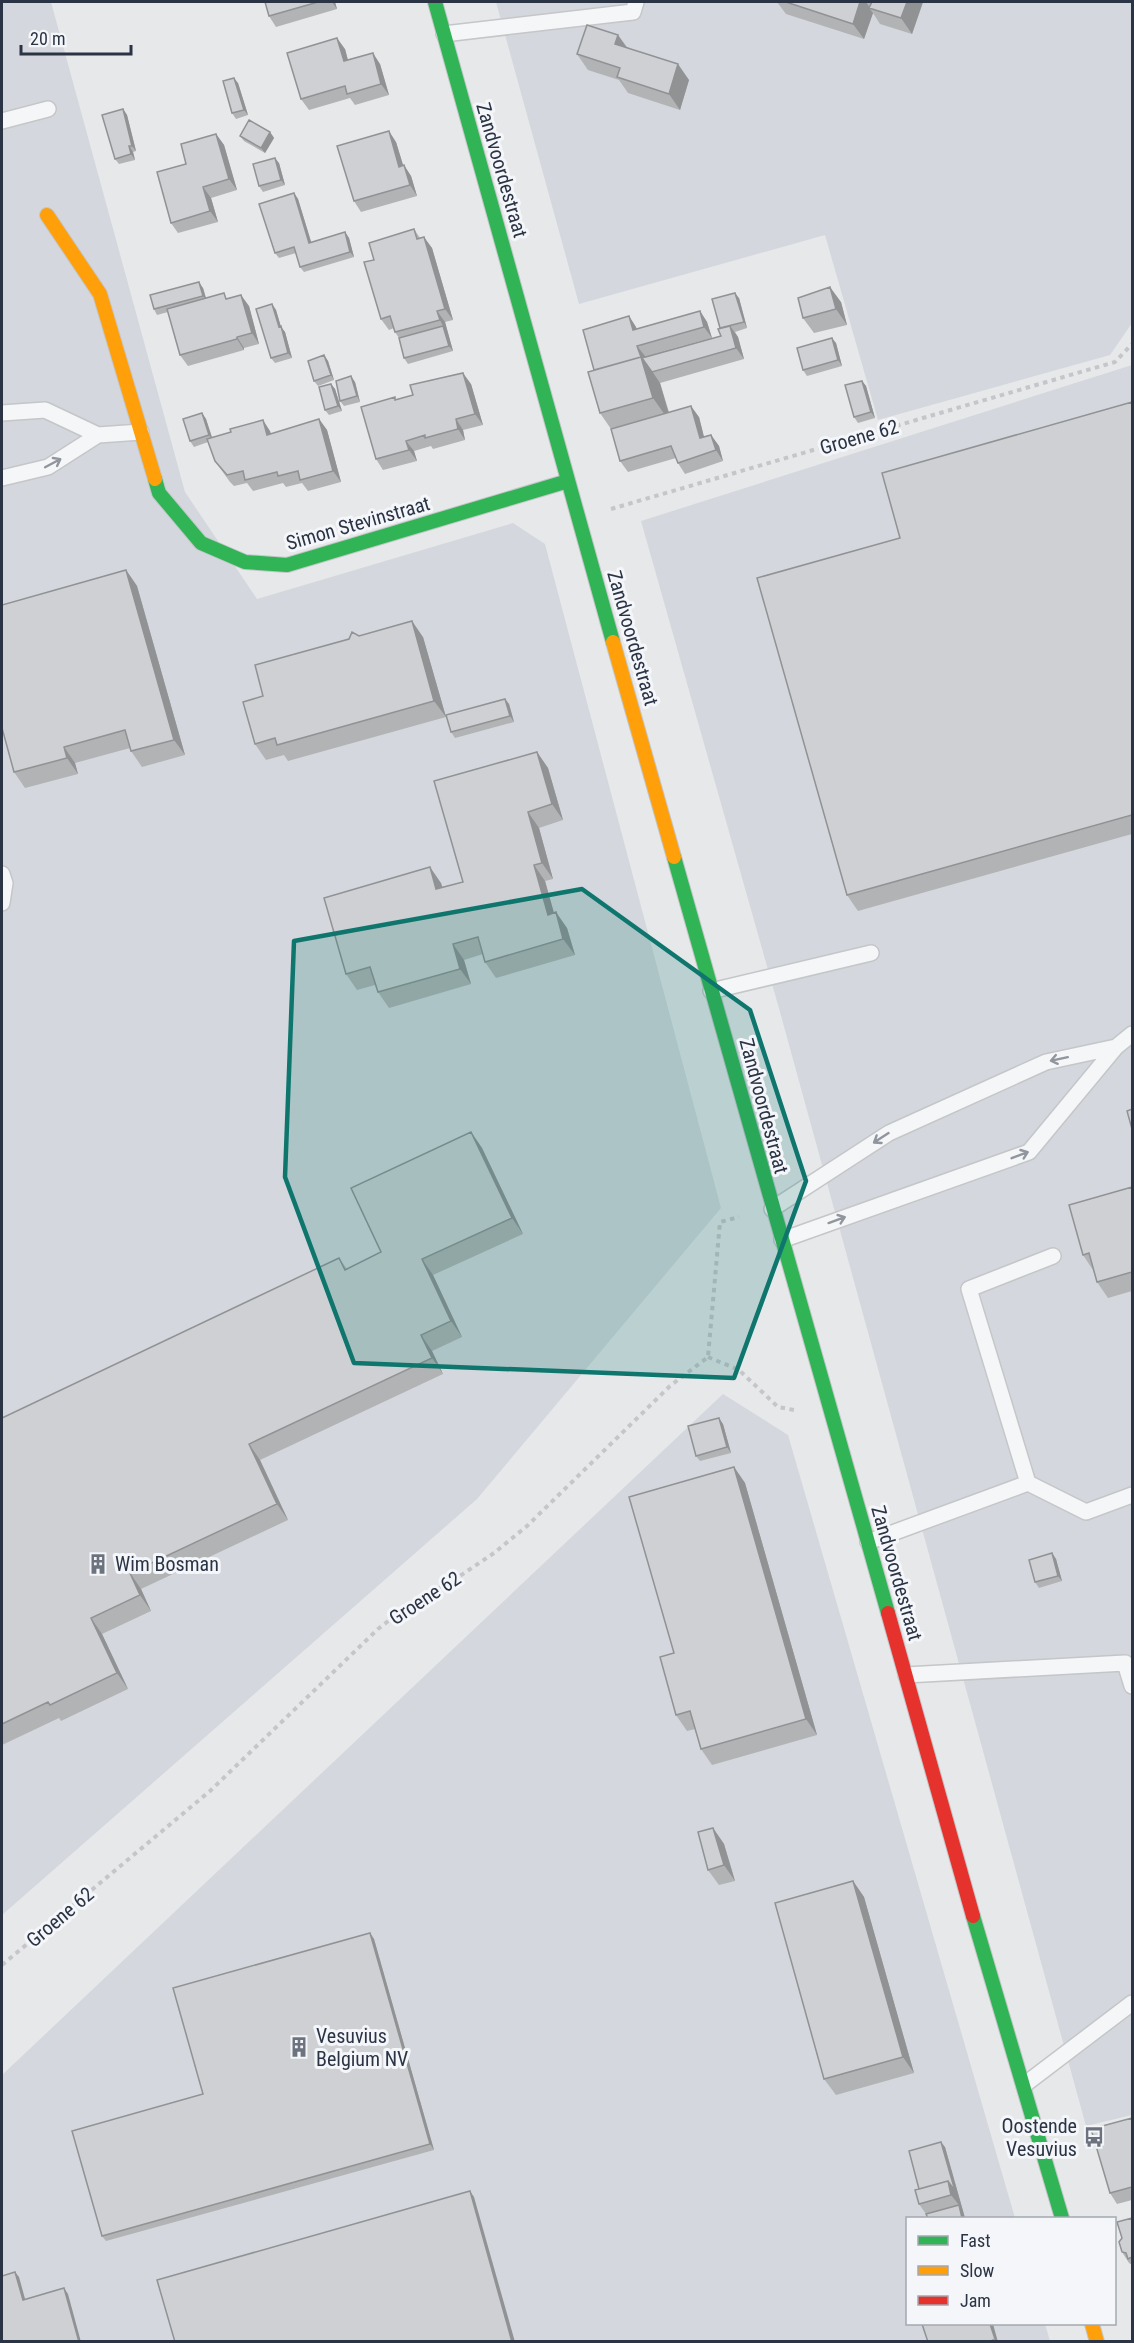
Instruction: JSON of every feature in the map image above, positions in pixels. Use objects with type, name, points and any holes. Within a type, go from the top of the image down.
[{"type":"main road","name":"Zandvoordestraat","points":[[435,2],[772,1209],[964,1886],[1062,2217]]},
{"type":"main road","name":"Simon Stevinstraat","points":[[47,215],[100,294],[159,493],[201,543],[246,562],[287,565],[568,481]]},
{"type":"main road","points":[[1092,2325],[1097,2342]]},
{"type":"lane","points":[[444,34],[633,12],[636,2]]},
{"type":"lane","points":[[2,121],[48,110]]},
{"type":"lane","points":[[2,413],[45,410],[99,435]]},
{"type":"lane","points":[[2,478],[48,466],[99,435],[141,432]]},
{"type":"lane","points":[[2,874],[5,883],[2,903]]},
{"type":"lane","points":[[711,991],[871,953]]},
{"type":"lane","points":[[782,1240],[1029,1152],[1116,1047],[1132,1034]]},
{"type":"lane","points":[[772,1209],[890,1133],[1046,1062],[1116,1047]]},
{"type":"lane","points":[[1053,1256],[969,1288],[1028,1483],[1086,1512],[1132,1495]]},
{"type":"lane","points":[[868,1542],[1028,1483]]},
{"type":"lane","points":[[906,1675],[1125,1663],[1132,1686]]},
{"type":"lane","points":[[1024,2085],[1132,2003]]},
{"type":"path","name":"Groene 62","points":[[579,518],[1114,362],[1132,344]]},
{"type":"path","points":[[772,1209],[720,1222],[708,1357],[739,1370],[778,1407],[832,1417]]},
{"type":"path","name":"Groene 62","points":[[2,1965],[210,1791],[378,1629],[410,1605],[454,1580],[494,1553],[527,1526],[670,1386],[708,1357]]},
{"type":"highlighted area","points":[[582,889],[750,1010],[806,1181],[734,1378],[354,1363],[285,1177],[294,941]]},
{"type":"shaded area","points":[[2,2],[51,2],[185,492],[257,599],[513,523],[545,544],[721,1208],[477,1499],[2,1915]]},
{"type":"shaded area","points":[[496,2],[1132,2],[1132,323],[1110,355],[878,420],[825,235],[579,304]]},
{"type":"shaded area","points":[[1132,365],[1132,2115],[1086,2126],[780,1012],[641,521]]},
{"type":"shaded area","points":[[723,1394],[788,1435],[1015,2217],[906,2217],[906,2325],[1045,2325],[1050,2341],[2,2342],[2,2075]]},
{"type":"building","points":[[265,2],[318,2],[269,16]]},
{"type":"building","points":[[786,2],[860,2],[853,24]]},
{"type":"building","points":[[872,2],[907,2],[901,18],[869,8]]},
{"type":"building","points":[[587,25],[618,35],[615,44],[678,64],[669,94],[617,77],[620,68],[577,54]]},
{"type":"building","points":[[337,38],[344,61],[373,53],[381,84],[347,94],[345,86],[301,99],[287,53]]},
{"type":"building","points":[[234,78],[244,110],[232,113],[223,81]]},
{"type":"building","points":[[123,109],[132,146],[129,146],[131,154],[115,159],[102,115]]},
{"type":"building","points":[[249,120],[270,132],[261,148],[240,136]]},
{"type":"building","points":[[389,131],[399,167],[404,165],[410,185],[354,201],[337,146]]},
{"type":"building","points":[[216,134],[229,179],[203,187],[210,211],[171,223],[157,172],[186,164],[181,144]]},
{"type":"building","points":[[275,158],[281,180],[259,186],[253,164]]},
{"type":"building","points":[[294,193],[309,243],[345,232],[350,252],[300,267],[294,247],[275,253],[259,204]]},
{"type":"building","points":[[414,229],[417,239],[424,237],[445,309],[437,311],[440,320],[395,332],[390,316],[381,319],[364,262],[374,260],[369,243]]},
{"type":"building","points":[[199,282],[203,296],[154,309],[150,295]]},
{"type":"building","points":[[830,287],[836,309],[803,318],[798,298]]},
{"type":"building","points":[[224,293],[226,299],[241,295],[252,333],[180,355],[167,309]]},
{"type":"building","points":[[735,293],[744,322],[720,328],[712,299]]},
{"type":"building","points":[[272,304],[288,353],[271,358],[256,309]]},
{"type":"building","points":[[700,311],[704,327],[637,346],[641,357],[594,370],[583,330],[629,316],[633,330]]},
{"type":"building","points":[[443,326],[449,346],[404,358],[399,338]]},
{"type":"building","points":[[730,326],[736,348],[652,372],[642,358],[721,336],[718,329]]},
{"type":"building","points":[[832,338],[838,360],[803,370],[797,348]]},
{"type":"building","points":[[324,355],[331,375],[314,381],[308,361]]},
{"type":"building","points":[[641,357],[653,398],[600,413],[588,372]]},
{"type":"building","points":[[463,373],[475,414],[456,419],[458,429],[406,441],[409,450],[376,459],[361,407],[395,397],[395,400],[413,395],[410,385]]},
{"type":"building","points":[[351,376],[357,396],[340,401],[336,381]]},
{"type":"building","points":[[862,381],[871,412],[854,417],[845,385]]},
{"type":"building","points":[[331,384],[338,406],[325,410],[319,387]]},
{"type":"building","points":[[1132,402],[1132,815],[847,895],[757,578],[900,538],[882,473]]},
{"type":"building","points":[[691,406],[700,438],[711,435],[716,450],[678,463],[671,446],[620,461],[611,429]]},
{"type":"building","points":[[202,413],[209,435],[190,441],[183,419]]},
{"type":"building","points":[[319,419],[333,471],[300,480],[298,471],[278,476],[277,472],[245,480],[243,471],[227,475],[215,461],[207,439],[231,432],[230,429],[263,420],[267,435]]},
{"type":"building","points":[[126,570],[174,740],[131,751],[125,730],[64,747],[67,758],[14,772],[2,728],[2,605]]},
{"type":"building","points":[[412,621],[434,701],[277,745],[275,738],[255,744],[243,702],[263,696],[255,665],[349,639],[352,632],[359,636]]},
{"type":"building","points":[[505,699],[510,716],[451,732],[446,715]]},
{"type":"building","points":[[537,752],[552,804],[528,812],[542,863],[534,865],[548,915],[556,912],[563,939],[485,962],[478,937],[453,944],[460,969],[378,992],[370,967],[346,974],[324,898],[430,867],[436,889],[463,882],[434,781]]},
{"type":"building","points":[[1132,1109],[1132,1129],[1127,1111]]},
{"type":"building","points":[[471,1132],[512,1218],[422,1259],[451,1321],[421,1335],[432,1358],[249,1444],[277,1504],[130,1573],[140,1595],[91,1618],[117,1673],[50,1705],[48,1702],[2,1724],[2,1418],[339,1258],[345,1270],[381,1252],[351,1188]]},
{"type":"building","points":[[1132,1187],[1132,1272],[1097,1282],[1089,1253],[1083,1255],[1069,1205]]},
{"type":"building","points":[[719,1418],[727,1447],[696,1456],[688,1426]]},
{"type":"building","points":[[734,1467],[806,1719],[701,1749],[690,1711],[676,1715],[660,1657],[674,1653],[629,1497]]},
{"type":"building","points":[[1052,1553],[1058,1576],[1035,1582],[1029,1560]]},
{"type":"building","points":[[713,1828],[724,1865],[708,1870],[698,1832]]},
{"type":"building","points":[[853,1881],[903,2057],[824,2079],[775,1903]]},
{"type":"building","name":"Vesuvius Belgium NV","points":[[370,1933],[430,2144],[102,2236],[72,2131],[203,2094],[173,1988]]},
{"type":"building","points":[[1132,2118],[1132,2187],[1110,2193],[1091,2129]]},
{"type":"building","points":[[941,2142],[955,2191],[948,2181],[919,2189],[909,2151]]},
{"type":"building","points":[[948,2181],[951,2195],[919,2204],[915,2190]]},
{"type":"building","points":[[470,2191],[512,2342],[175,2342],[157,2280]]},
{"type":"building","points":[[959,2205],[962,2217],[928,2217],[926,2214]]},
{"type":"building","points":[[1132,2218],[1132,2257],[1128,2259],[1126,2253],[1122,2252],[1119,2242],[1122,2238],[1117,2222]]},
{"type":"building","points":[[15,2272],[23,2300],[64,2288],[79,2342],[2,2342],[2,2276]]},
{"type":"building","points":[[922,2325],[990,2325],[996,2342],[993,2340],[989,2342],[928,2342]]},
{"type":"traffic: fast","points":[[435,2],[613,642]]},
{"type":"traffic: fast","points":[[155,479],[159,493],[201,543],[245,562],[287,565],[568,481]]},
{"type":"traffic: fast","points":[[674,857],[888,1613]]},
{"type":"traffic: fast","points":[[973,1916],[1062,2217]]},
{"type":"traffic: slow","points":[[47,215],[100,294],[155,479]]},
{"type":"traffic: slow","points":[[613,642],[674,857]]},
{"type":"traffic: slow","points":[[1092,2325],[1097,2342]]},
{"type":"traffic: jam","points":[[888,1613],[973,1916]]},
{"type":"place","name":"Wim Bosman","points":[[98,1564]]},
{"type":"place","name":"Vesuvius Belgium NV","points":[[299,2047]]},
{"type":"place","name":"Oostende Vesuvius","points":[[1094,2137]]}]
